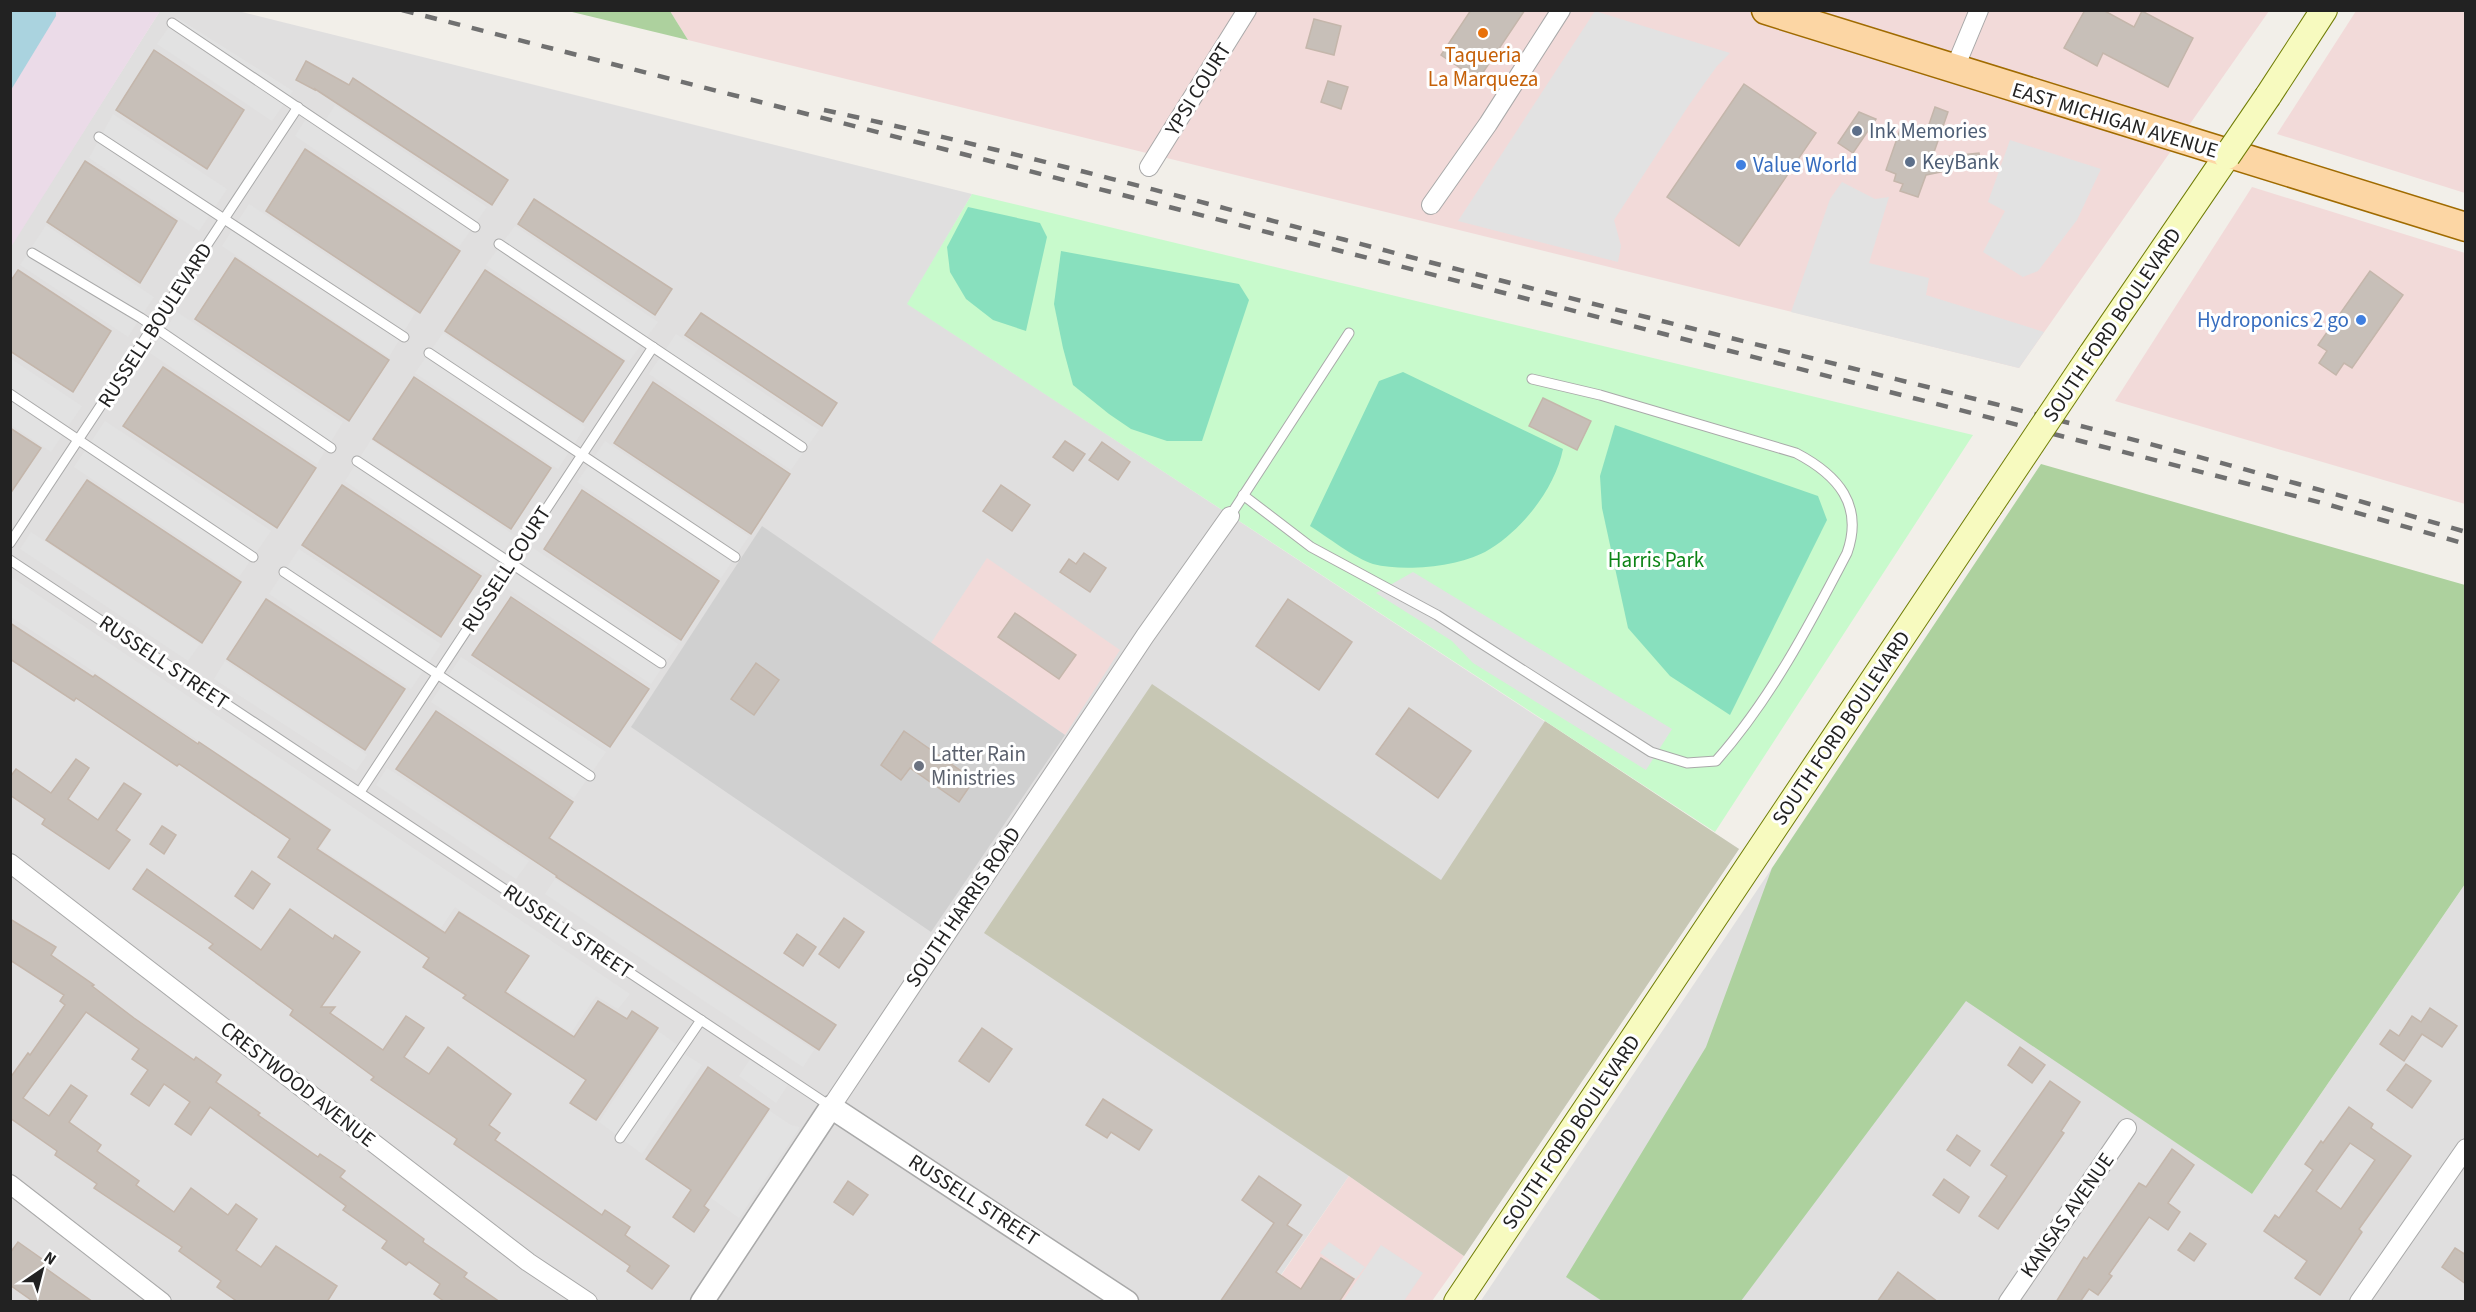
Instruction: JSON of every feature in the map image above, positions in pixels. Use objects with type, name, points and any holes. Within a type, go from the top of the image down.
[{"type":"main road","name":"EAST MICHIGAN AVENUE","points":[[1766,10],[2466,227]]},
{"type":"main road","name":"SOUTH FORD BOULEVARD","points":[[1457,1302],[2324,10]]},
{"type":"street","name":"YPSI COURT","points":[[1149,167],[1247,10]]},
{"type":"street","points":[[1431,205],[1488,124],[1561,10]]},
{"type":"street","points":[[1954,70],[1979,10]]},
{"type":"street","name":"SOUTH HARRIS ROAD","points":[[702,1302],[1145,636],[1230,516]]},
{"type":"street","name":"CRESTWOOD AVENUE","points":[[10,863],[528,1262],[588,1302]]},
{"type":"street","name":"RUSSELL STREET","points":[[831,1107],[1127,1302]]},
{"type":"street","name":"KANSAS AVENUE","points":[[2008,1302],[2127,1128]]},
{"type":"street","points":[[2359,1302],[2466,1148]]},
{"type":"street","points":[[10,1184],[162,1302]]},
{"type":"lane","points":[[172,23],[475,227]]},
{"type":"lane","name":"RUSSELL BOULEVARD","points":[[10,543],[298,107]]},
{"type":"lane","points":[[99,137],[404,338]]},
{"type":"lane","points":[[499,244],[802,447]]},
{"type":"lane","points":[[32,253],[153,326],[331,448]]},
{"type":"lane","points":[[1230,516],[1349,333]]},
{"type":"lane","name":"RUSSELL COURT","points":[[360,792],[653,348]]},
{"type":"lane","points":[[429,353],[735,557]]},
{"type":"lane","points":[[1243,495],[1311,547],[1437,615],[1651,752],[1687,763],[1716,761],[1743,730],[1767,696],[1847,554],[1853,535],[1853,516],[1844,493],[1817,464],[1796,453],[1600,394],[1532,379]]},
{"type":"lane","points":[[10,394],[253,557]]},
{"type":"lane","points":[[357,461],[661,663]]},
{"type":"lane","name":"RUSSELL STREET","points":[[10,560],[831,1107]]},
{"type":"lane","points":[[284,572],[590,776]]},
{"type":"lane","points":[[620,1138],[701,1020]]},
{"type":"shaded area","points":[[11,11],[160,11],[11,247]]},
{"type":"shaded area","points":[[160,11],[238,11],[972,194],[908,304],[1739,849],[1464,1256],[1349,1176],[1263,1301],[11,1301],[10,247]]},
{"type":"shaded area","points":[[670,11],[2269,11],[2019,368],[688,40]]},
{"type":"shaded area","points":[[1595,11],[1730,53],[1717,66],[1689,105],[1614,220],[1621,246],[1618,262],[1458,221]]},
{"type":"shaded area","points":[[2356,11],[2465,11],[2465,193],[2277,134]]},
{"type":"shaded area","points":[[176,17],[293,91],[272,121],[157,44]]},
{"type":"shaded area","points":[[335,105],[487,207],[459,247],[295,136],[309,114],[323,124]]},
{"type":"shaded area","points":[[113,114],[227,189],[199,231],[89,158]]},
{"type":"shaded area","points":[[2010,140],[2101,169],[2077,220],[2038,271],[2023,277],[1983,252],[2005,211],[1988,202]]},
{"type":"shaded area","points":[[1842,182],[1875,199],[1889,197],[1869,263],[1929,278],[1926,295],[2044,332],[2019,368],[1791,312],[1830,199]]},
{"type":"shaded area","points":[[2252,187],[2465,253],[2465,504],[2115,401]]},
{"type":"shaded area","points":[[249,204],[415,313],[389,357],[222,246]]},
{"type":"shaded area","points":[[46,225],[154,297],[128,337],[20,265]]},
{"type":"shaded area","points":[[515,226],[658,322],[629,361],[486,265]]},
{"type":"shaded area","points":[[177,312],[343,422],[317,464],[150,353]]},
{"type":"shaded area","points":[[443,333],[585,427],[558,469],[415,373]]},
{"type":"shaded area","points":[[676,334],[819,430],[791,470],[649,374]]},
{"type":"shaded area","points":[[10,358],[82,406],[51,452],[11,425]]},
{"type":"shaded area","points":[[105,421],[271,531],[239,577],[74,467]]},
{"type":"shaded area","points":[[371,440],[514,535],[487,575],[345,481]]},
{"type":"shaded area","points":[[605,441],[749,536],[721,578],[577,482]]},
{"type":"shaded area","points":[[762,526],[1065,735],[931,932],[631,727]]},
{"type":"shaded area","points":[[31,532],[200,644],[188,661],[20,549]]},
{"type":"shaded area","points":[[533,548],[678,644],[651,684],[507,588]]},
{"type":"shaded area","points":[[299,549],[441,644],[411,689],[269,594]]},
{"type":"shaded area","points":[[987,558],[1120,650],[1065,735],[931,643]]},
{"type":"shaded area","points":[[1413,572],[1672,729],[1646,770],[1473,663],[1452,641],[1376,593]]},
{"type":"shaded area","points":[[11,577],[630,994],[618,1009],[596,996],[571,1033],[507,990],[529,956],[455,907],[441,928],[320,848],[332,829],[11,617]]},
{"type":"shaded area","points":[[461,657],[606,752],[574,798],[431,702]]},
{"type":"shaded area","points":[[225,661],[367,755],[356,771],[214,679]]},
{"type":"shaded area","points":[[1152,684],[1441,880],[1545,721],[1739,849],[1464,1256],[1349,1176],[984,933]]},
{"type":"shaded area","points":[[387,768],[529,861],[516,879],[376,785]]},
{"type":"shaded area","points":[[1772,868],[2252,1194],[2465,884],[2465,1301],[1480,1302]]},
{"type":"shaded area","points":[[555,879],[814,1050],[803,1067],[545,894]]},
{"type":"shaded area","points":[[658,1031],[682,1048],[680,1051],[702,1065],[642,1154],[599,1122]]},
{"type":"shaded area","points":[[753,1055],[791,1080],[776,1103],[739,1076]]},
{"type":"shaded area","points":[[770,1111],[791,1125],[800,1127],[739,1218],[711,1198]]},
{"type":"shaded area","points":[[1349,1176],[1464,1256],[1432,1301],[1263,1302]]},
{"type":"shaded area","points":[[1329,1242],[1365,1267],[1356,1279],[1320,1253]]},
{"type":"shaded area","points":[[1381,1245],[1423,1273],[1404,1301],[1343,1301]]},
{"type":"green space","points":[[568,11],[670,11],[688,40]]},
{"type":"green space","name":"Harris Park","points":[[972,194],[1973,435],[1715,832],[907,304]]},
{"type":"green space","points":[[968,207],[1040,223],[1047,237],[1026,331],[993,320],[966,299],[950,272],[947,247]]},
{"type":"green space","points":[[1061,251],[1239,284],[1249,300],[1202,441],[1167,441],[1131,429],[1073,385],[1054,304]]},
{"type":"green space","points":[[1403,372],[1563,449],[1552,479],[1534,508],[1511,533],[1485,552],[1473,557],[1430,567],[1400,568],[1373,564],[1341,547],[1310,526],[1379,381]]},
{"type":"green space","points":[[1615,425],[1818,496],[1827,520],[1730,715],[1670,676],[1628,628],[1602,508],[1600,476]]},
{"type":"green space","points":[[2041,464],[2465,585],[2465,884],[2252,1194],[1966,1001],[1741,1301],[1602,1301],[1566,1277],[1706,1047],[1772,868]]},
{"type":"water","points":[[11,10],[56,11],[56,16],[11,90]]},
{"type":"building","name":"Taqueria La Marqueza","points":[[1471,10],[1525,10],[1478,80],[1441,55]]},
{"type":"building","points":[[2085,10],[2103,10],[2134,27],[2142,11],[2193,38],[2168,87],[2103,53],[2097,66],[2064,48]]},
{"type":"building","points":[[1314,19],[1341,26],[1334,55],[1306,48]]},
{"type":"building","points":[[154,50],[244,110],[207,169],[116,110]]},
{"type":"building","points":[[306,61],[349,85],[353,78],[508,180],[492,205],[315,89],[296,80]]},
{"type":"building","points":[[1328,81],[1348,87],[1341,109],[1321,102]]},
{"type":"building","name":"Value World","points":[[1744,84],[1816,133],[1739,246],[1667,197]]},
{"type":"building","name":"KeyBank","points":[[1935,107],[1948,112],[1932,158],[1979,153],[1981,164],[1926,175],[1918,197],[1900,191],[1903,184],[1894,181],[1896,174],[1886,170],[1900,130],[1924,139]]},
{"type":"building","name":"Ink Memories","points":[[1859,112],[1876,119],[1853,153],[1838,143]]},
{"type":"building","points":[[305,149],[460,251],[420,313],[266,211]]},
{"type":"building","points":[[85,161],[177,221],[140,283],[47,222]]},
{"type":"building","points":[[534,199],[672,289],[655,315],[518,224]]},
{"type":"building","points":[[235,258],[389,360],[349,421],[195,319]]},
{"type":"building","points":[[18,270],[111,331],[73,392],[10,351],[10,282]]},
{"type":"building","points":[[485,270],[624,361],[583,422],[445,331]]},
{"type":"building","name":"Hydroponics 2 go","points":[[2370,271],[2403,295],[2352,368],[2344,363],[2336,375],[2319,363],[2327,351],[2318,345]]},
{"type":"building","points":[[701,313],[837,403],[822,426],[685,335]]},
{"type":"building","points":[[163,367],[316,468],[277,528],[123,426]]},
{"type":"building","points":[[414,377],[551,468],[511,529],[373,439]]},
{"type":"building","points":[[653,382],[790,474],[751,534],[614,443]]},
{"type":"building","points":[[1543,398],[1591,421],[1577,450],[1529,426]]},
{"type":"building","points":[[10,428],[41,448],[10,494]]},
{"type":"building","points":[[1065,441],[1085,454],[1073,471],[1053,457]]},
{"type":"building","points":[[1102,442],[1130,462],[1118,480],[1089,460]]},
{"type":"building","points":[[87,480],[241,582],[202,643],[46,540]]},
{"type":"building","points":[[342,485],[481,576],[441,637],[302,545]]},
{"type":"building","points":[[1001,485],[1030,505],[1012,531],[983,511]]},
{"type":"building","points":[[582,490],[719,581],[681,640],[544,549]]},
{"type":"building","points":[[1084,553],[1106,568],[1090,592],[1060,572],[1069,559],[1076,564]]},
{"type":"building","points":[[511,597],[649,689],[610,747],[472,655]]},
{"type":"building","points":[[266,599],[405,689],[365,750],[227,659]]},
{"type":"building","points":[[1288,599],[1352,642],[1319,690],[1256,646]]},
{"type":"building","points":[[1015,613],[1076,655],[1059,679],[998,637]]},
{"type":"building","points":[[10,623],[93,677],[95,675],[198,744],[199,742],[330,830],[317,849],[445,933],[459,912],[529,956],[505,992],[574,1037],[598,1001],[627,1019],[632,1011],[658,1028],[596,1120],[570,1103],[586,1080],[463,998],[466,995],[423,967],[429,958],[278,857],[290,839],[179,764],[177,766],[76,698],[74,701],[10,659]]},
{"type":"building","points":[[756,663],[779,680],[754,715],[731,699]]},
{"type":"building","points":[[1409,708],[1471,751],[1438,798],[1376,754]]},
{"type":"building","points":[[436,711],[573,802],[549,838],[836,1025],[819,1050],[396,769]]},
{"type":"building","name":"Latter Rain Ministries","points":[[904,731],[974,780],[959,802],[910,768],[901,780],[881,765]]},
{"type":"building","points":[[76,759],[89,768],[68,799],[98,820],[124,783],[141,794],[116,830],[130,840],[109,869],[42,824],[45,819],[10,795],[10,777],[16,769],[51,793]]},
{"type":"building","points":[[162,826],[176,835],[164,854],[150,844]]},
{"type":"building","points":[[147,869],[261,950],[290,909],[333,939],[335,935],[360,952],[321,1007],[335,1007],[330,1013],[383,1050],[406,1016],[424,1028],[404,1057],[429,1074],[448,1047],[511,1094],[489,1125],[500,1133],[495,1140],[602,1215],[605,1210],[630,1227],[625,1235],[669,1266],[652,1289],[627,1271],[630,1266],[454,1144],[457,1139],[371,1080],[374,1077],[290,1015],[293,1010],[209,948],[213,944],[133,889]]},
{"type":"building","points":[[252,871],[270,884],[253,909],[235,896]]},
{"type":"building","points":[[844,918],[864,932],[839,968],[819,954]]},
{"type":"building","points":[[10,919],[56,947],[51,955],[94,985],[92,986],[134,1018],[194,1060],[196,1057],[221,1075],[216,1082],[260,1113],[258,1115],[318,1157],[320,1154],[345,1171],[340,1177],[424,1239],[423,1242],[467,1273],[464,1277],[500,1302],[445,1302],[434,1294],[440,1284],[409,1262],[406,1265],[382,1248],[387,1241],[343,1210],[346,1206],[210,1107],[191,1135],[175,1124],[190,1102],[164,1084],[149,1106],[131,1094],[148,1070],[132,1059],[139,1049],[86,1012],[23,1098],[49,1116],[71,1085],[87,1096],[69,1122],[101,1145],[97,1151],[139,1181],[136,1185],[174,1212],[191,1188],[228,1215],[236,1204],[257,1219],[236,1250],[261,1267],[276,1246],[337,1286],[327,1302],[238,1302],[217,1287],[221,1281],[179,1251],[182,1247],[94,1188],[97,1184],[55,1155],[57,1151],[10,1118],[10,1078],[28,1053],[30,1055],[65,1005],[60,1001],[64,995],[10,960]]},
{"type":"building","points":[[797,934],[816,947],[803,966],[784,953]]},
{"type":"building","points":[[2430,1008],[2457,1026],[2442,1047],[2422,1034],[2404,1061],[2380,1044],[2390,1030],[2399,1036],[2412,1016],[2421,1022]]},
{"type":"building","points":[[982,1028],[1012,1049],[989,1082],[959,1061]]},
{"type":"building","points":[[2020,1047],[2045,1065],[2032,1083],[2008,1065]]},
{"type":"building","points":[[2406,1064],[2431,1081],[2412,1108],[2387,1090]]},
{"type":"building","points":[[708,1067],[769,1109],[704,1206],[709,1210],[694,1232],[673,1217],[691,1190],[646,1159]]},
{"type":"building","points":[[2050,1081],[2080,1102],[2061,1131],[2064,1133],[1998,1229],[1979,1216],[2007,1176],[1991,1165]]},
{"type":"building","points":[[1103,1099],[1152,1130],[1139,1150],[1111,1132],[1107,1138],[1086,1125]]},
{"type":"building","points":[[2349,1107],[2373,1124],[2371,1128],[2411,1156],[2359,1229],[2362,1232],[2320,1295],[2295,1278],[2307,1261],[2264,1231],[2275,1215],[2279,1218],[2313,1170],[2305,1164],[2321,1141],[2323,1143]],"holes":[[[2350,1143],[2375,1160],[2341,1209],[2316,1191]]]},
{"type":"building","points":[[1957,1135],[1980,1151],[1970,1166],[1947,1150]]},
{"type":"building","points":[[2172,1149],[2194,1165],[2168,1203],[2180,1212],[2168,1230],[2149,1217],[2109,1274],[2112,1276],[2098,1295],[2089,1289],[2080,1302],[2056,1302],[2084,1257],[2087,1259],[2139,1183],[2146,1187]]},
{"type":"building","points":[[1259,1176],[1301,1205],[1287,1225],[1302,1235],[1276,1272],[1301,1289],[1321,1258],[1354,1279],[1339,1302],[1220,1302],[1274,1223],[1242,1200]]},
{"type":"building","points":[[1944,1179],[1969,1197],[1959,1213],[1933,1195]]},
{"type":"building","points":[[848,1181],[868,1195],[853,1215],[834,1202]]},
{"type":"building","points":[[2190,1233],[2206,1244],[2194,1261],[2178,1250]]},
{"type":"building","points":[[18,1242],[45,1261],[41,1265],[93,1302],[34,1302],[10,1285],[10,1253]]},
{"type":"building","points":[[2455,1248],[2466,1255],[2466,1284],[2442,1267]]},
{"type":"building","points":[[1898,1272],[1938,1302],[1877,1302]]},
{"type":"railway","points":[[402,10],[2326,504],[2466,544]]},
{"type":"railway","points":[[824,110],[1006,152],[1550,293],[2124,437],[2466,532]]},
{"type":"place","name":"Taqueria La Marqueza","points":[[1483,33]]},
{"type":"place","name":"Ink Memories","points":[[1857,131]]},
{"type":"place","name":"KeyBank","points":[[1910,162]]},
{"type":"place","name":"Value World","points":[[1741,165]]},
{"type":"place","name":"Hydroponics 2 go","points":[[2361,320]]},
{"type":"place","name":"Latter Rain Ministries","points":[[919,766]]}]
